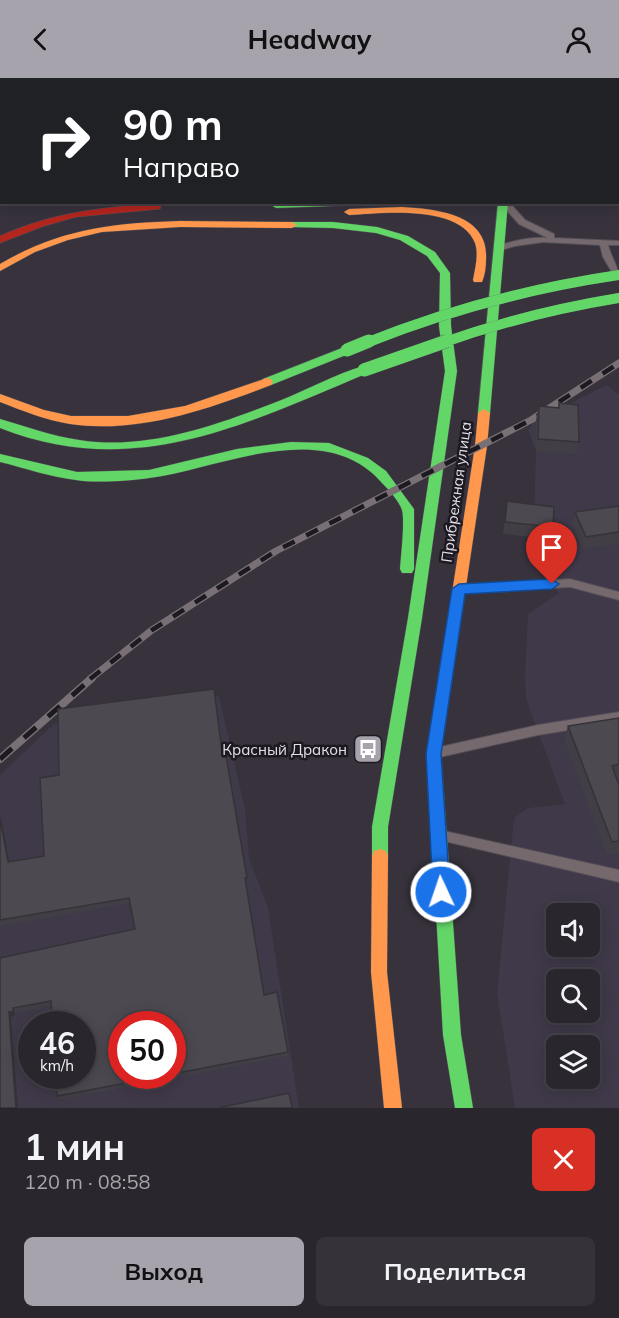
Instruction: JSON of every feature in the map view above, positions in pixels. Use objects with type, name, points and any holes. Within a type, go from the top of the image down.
[{"type":"street","points":[[258,206],[313,204]]},
{"type":"street","name":"Прибрежная улица","points":[[464,1108],[452,1035],[434,754],[481,446],[504,204]]},
{"type":"street","points":[[289,205],[320,213],[434,213],[460,220],[470,226],[479,240],[481,265],[469,345]]},
{"type":"street","points":[[0,240],[42,220],[78,211],[113,207],[171,207]]},
{"type":"street","points":[[0,252],[9,246],[72,222],[148,208]]},
{"type":"street","name":"Прибрежная улица","points":[[0,268],[11,260],[46,244],[79,234],[141,225],[333,225],[377,230],[404,238],[430,254],[445,273],[445,326],[451,371],[416,618],[380,827],[379,972],[393,1108]]},
{"type":"street","points":[[0,398],[38,414],[90,423],[123,422],[165,416],[201,406],[437,316],[510,295],[572,282],[619,276]]},
{"type":"street","points":[[0,423],[63,444],[100,448],[124,447],[175,439],[224,425],[364,370],[499,323],[560,308],[619,298]]},
{"type":"street","points":[[466,377],[484,399]]},
{"type":"street","points":[[0,458],[77,476],[149,474],[237,453],[291,446],[325,446],[364,461],[382,474],[408,509],[406,602],[416,618]]},
{"type":"lane","points":[[506,204],[522,222],[541,233],[562,240]]},
{"type":"lane","points":[[498,250],[515,242],[536,238],[619,243]]},
{"type":"lane","points":[[603,243],[607,256],[619,276]]},
{"type":"lane","points":[[459,589],[570,583],[619,596]]},
{"type":"lane","points":[[434,754],[538,730],[619,717]]},
{"type":"lane","points":[[438,835],[619,876]]},
{"type":"shaded area","points":[[607,385],[619,395],[619,1108],[515,1108],[497,993],[514,818],[528,808],[565,804],[526,699],[525,676],[528,614],[559,593],[552,584],[544,557],[533,558],[536,451],[528,430],[536,419],[556,420],[557,410]]},
{"type":"shaded area","points":[[219,696],[245,809],[249,858],[268,908],[299,1108],[0,1108],[0,775],[54,724]]},
{"type":"building","points":[[559,403],[578,405],[579,442],[538,439],[539,406],[559,408]]},
{"type":"building","points":[[507,501],[554,507],[553,527],[505,522]]},
{"type":"building","points":[[619,506],[619,532],[586,537],[575,512]]},
{"type":"building","points":[[214,689],[222,751],[225,750],[264,995],[277,992],[288,1052],[186,1071],[186,1011],[108,1011],[108,1086],[96,1089],[96,1011],[52,1011],[51,1001],[13,1008],[13,1012],[9,1012],[16,1108],[0,1108],[0,958],[135,929],[129,898],[0,920],[0,818],[8,862],[44,856],[40,778],[59,775],[58,709]]},
{"type":"building","points":[[619,718],[619,764],[612,766],[619,785],[619,841],[612,842],[568,726]]},
{"type":"building","points":[[57,1089],[94,1089],[57,1096]]},
{"type":"building","points":[[289,1093],[292,1108],[218,1108]]},
{"type":"railway","points":[[90,679],[152,630],[276,551],[531,420],[619,363]]},
{"type":"railway","points":[[0,759],[92,678]]},
{"type":"traffic: fast","points":[[276,205],[304,204]]},
{"type":"traffic: fast","points":[[484,413],[503,204]]},
{"type":"traffic: fast","points":[[292,225],[333,225],[377,230],[404,238],[431,254],[445,273],[445,326],[451,371],[415,618],[380,827],[380,856]]},
{"type":"traffic: fast","points":[[347,350],[415,323],[473,305],[545,288],[619,275]]},
{"type":"traffic: fast","points":[[364,370],[499,323],[560,308],[619,298]]},
{"type":"traffic: fast","points":[[267,382],[347,350]]},
{"type":"traffic: fast","points":[[0,423],[39,436],[81,445],[123,446],[164,441],[205,432],[246,418],[364,370]]},
{"type":"traffic: fast","points":[[0,458],[77,476],[149,474],[237,453],[291,446],[325,446],[364,461],[382,474],[395,489],[408,509],[407,569]]},
{"type":"traffic: fast","points":[[438,727],[434,754],[452,1035],[464,1108]]},
{"type":"traffic: slow","points":[[349,212],[422,211],[442,214],[459,220],[472,230],[480,243],[478,280]]},
{"type":"traffic: slow","points":[[0,268],[31,250],[66,237],[102,229],[180,224],[292,225]]},
{"type":"traffic: slow","points":[[0,398],[43,414],[71,420],[100,422],[157,416],[186,410],[267,382]]},
{"type":"traffic: slow","points":[[438,727],[481,446],[484,413]]},
{"type":"traffic: slow","points":[[380,856],[379,972],[393,1108]]},
{"type":"traffic: jam","points":[[0,240],[40,223],[76,214],[156,207]]},
{"type":"place","name":"Красный Дракон","points":[[368,749]]},
{"type":"route","points":[[441,892],[434,754],[459,589],[552,584]]}]
